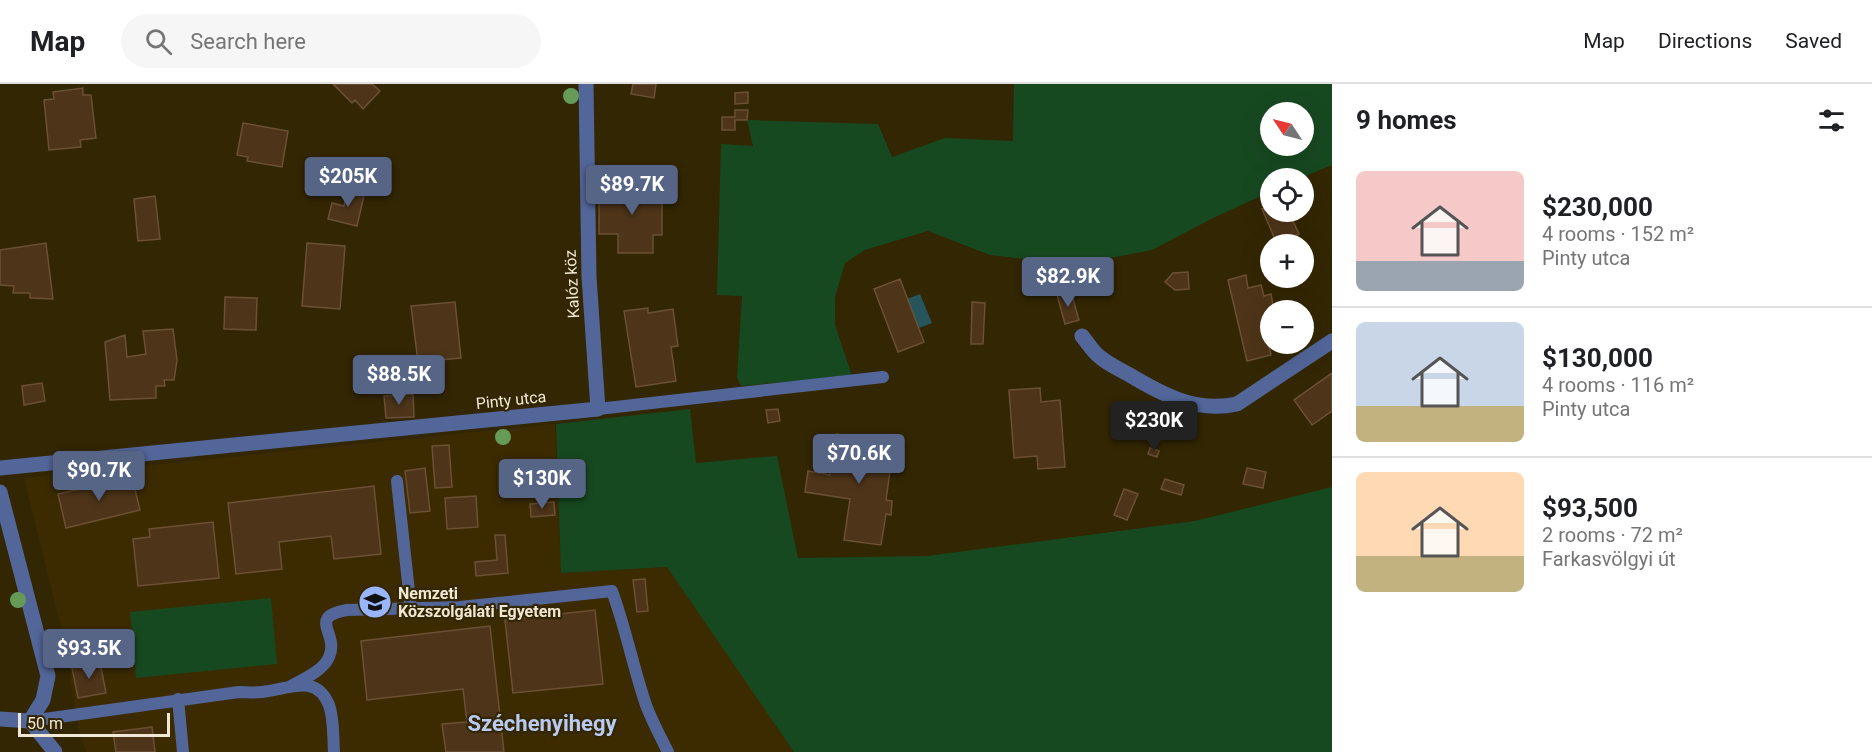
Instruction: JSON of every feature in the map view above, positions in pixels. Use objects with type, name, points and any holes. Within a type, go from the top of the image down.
[{"type":"street","name":"Kalóz köz","points":[[586,84],[589,277],[598,409]]},
{"type":"street","points":[[1082,336],[1101,358],[1138,380],[1173,398],[1204,407],[1237,404],[1332,341]]},
{"type":"street","name":"Pinty utca","points":[[0,468],[598,409]]},
{"type":"street","points":[[0,492],[48,676],[43,700],[30,721]]},
{"type":"street","points":[[0,719],[30,721],[55,752]]},
{"type":"lane","name":"Pinty utca","points":[[598,409],[883,377]]},
{"type":"lane","points":[[397,482],[411,610]]},
{"type":"lane","points":[[291,686],[322,667],[328,660],[331,649],[326,627],[329,615],[335,612],[460,607],[612,591],[624,623],[647,708],[668,752]]},
{"type":"lane","points":[[30,721],[178,699],[238,692],[262,692],[291,686],[313,686],[320,691],[329,705],[334,752]]},
{"type":"lane","points":[[178,699],[183,752]]},
{"type":"shaded area","name":"Nemzeti Közszolgálati Egyetem","points":[[555,424],[561,573],[667,567],[817,752],[86,752],[80,735],[62,631],[24,478]]},
{"type":"green space","points":[[1014,84],[1332,84],[1332,165],[1314,173],[1314,168],[1260,168],[1260,197],[1152,250],[1089,262],[1032,260],[990,255],[928,231],[865,250],[845,263],[835,297],[835,325],[852,376],[741,386],[737,377],[742,296],[717,295],[721,144],[753,146],[747,120],[878,124],[892,157],[945,138],[1013,141]]},
{"type":"green space","points":[[690,409],[696,463],[777,456],[798,558],[927,556],[1195,521],[1332,487],[1332,752],[794,752],[667,567],[561,573],[556,424]]},
{"type":"green space","points":[[271,598],[277,664],[136,678],[130,612]]},
{"type":"water","points":[[920,294],[932,323],[919,328],[907,299]]},
{"type":"building","points":[[333,84],[372,84],[380,91],[363,109],[355,100],[352,103]]},
{"type":"building","points":[[633,84],[656,84],[654,98],[631,94]]},
{"type":"building","points":[[83,88],[83,95],[91,95],[96,138],[80,140],[81,147],[49,150],[44,100],[54,99],[53,92]]},
{"type":"building","points":[[748,92],[748,103],[735,104],[735,93]]},
{"type":"building","points":[[735,110],[748,110],[747,120],[735,120],[735,130],[722,130],[722,117],[735,117]]},
{"type":"building","points":[[243,123],[288,131],[282,167],[247,161],[248,157],[237,155]]},
{"type":"building","points":[[619,177],[652,177],[652,198],[662,198],[662,235],[653,235],[653,253],[618,253],[618,234],[599,234],[599,198],[619,198]]},
{"type":"building","points":[[348,187],[365,191],[357,226],[328,219],[332,203],[344,206]]},
{"type":"building","points":[[155,196],[160,239],[138,241],[134,199]]},
{"type":"building","points":[[1268,222],[1294,222],[1299,234],[1273,234]]},
{"type":"building","points":[[46,243],[53,299],[30,298],[30,293],[13,293],[14,286],[0,285],[0,250]]},
{"type":"building","points":[[307,243],[345,246],[340,309],[302,306]]},
{"type":"building","points":[[1188,272],[1189,289],[1175,290],[1165,282],[1173,273]]},
{"type":"building","points":[[1246,275],[1248,288],[1260,285],[1264,296],[1271,294],[1272,300],[1260,300],[1260,354],[1271,355],[1247,361],[1228,280]]},
{"type":"building","points":[[900,279],[924,342],[898,352],[874,289]]},
{"type":"building","points":[[1071,292],[1079,320],[1065,324],[1057,295]]},
{"type":"building","points":[[225,297],[257,298],[256,330],[224,329]]},
{"type":"building","points":[[455,302],[461,358],[418,362],[411,306]]},
{"type":"building","points":[[972,302],[985,303],[983,344],[971,344]]},
{"type":"building","points":[[648,308],[648,313],[673,309],[678,346],[671,347],[676,381],[636,387],[624,311]]},
{"type":"building","points":[[173,329],[177,360],[174,380],[164,380],[165,386],[156,386],[156,398],[110,400],[105,342],[125,335],[127,357],[146,354],[143,331]]},
{"type":"building","points":[[383,358],[384,368],[367,370],[366,360]]},
{"type":"building","points":[[1332,373],[1332,411],[1312,425],[1294,400]]},
{"type":"building","points":[[42,383],[45,401],[24,405],[22,386]]},
{"type":"building","points":[[1040,388],[1041,402],[1060,400],[1065,467],[1038,469],[1037,456],[1014,458],[1009,390]]},
{"type":"building","points":[[413,394],[414,417],[386,418],[384,396]]},
{"type":"building","points":[[778,409],[780,421],[768,423],[766,410]]},
{"type":"building","points":[[836,434],[894,443],[886,500],[892,501],[891,515],[886,514],[881,545],[844,540],[850,499],[805,492],[808,471],[830,475]]},
{"type":"building","points":[[449,445],[452,487],[435,488],[432,446]]},
{"type":"building","points":[[1150,448],[1159,451],[1157,457],[1148,454]]},
{"type":"building","points":[[425,468],[430,511],[410,513],[405,471]]},
{"type":"building","points":[[1247,468],[1266,472],[1263,488],[1243,484]]},
{"type":"building","points":[[132,477],[140,510],[66,528],[58,494]]},
{"type":"building","points":[[1165,479],[1184,485],[1181,495],[1161,489]]},
{"type":"building","points":[[374,486],[381,554],[334,559],[331,536],[279,542],[282,569],[236,574],[228,503]]},
{"type":"building","points":[[1124,489],[1138,494],[1127,520],[1114,515]]},
{"type":"building","points":[[476,496],[478,527],[447,529],[445,498]]},
{"type":"building","points":[[554,502],[555,515],[531,517],[530,504]]},
{"type":"building","points":[[213,522],[219,578],[138,586],[133,539],[150,537],[149,529]]},
{"type":"building","points":[[495,535],[505,535],[508,573],[476,576],[475,562],[497,560]]},
{"type":"building","points":[[645,579],[648,611],[637,612],[633,580]]},
{"type":"building","points":[[595,610],[603,684],[513,693],[505,620]]},
{"type":"building","points":[[490,626],[504,752],[446,752],[442,724],[467,722],[463,689],[367,700],[361,641]]},
{"type":"building","points":[[100,662],[106,693],[78,698],[72,668]]},
{"type":"building","points":[[152,727],[155,752],[116,752],[113,732]]},
{"type":"place","name":"Nemzeti Közszolgálati Egyetem","points":[[375,602]]},
{"type":"district","name":"Széchenyihegy","points":[[542,723]]}]
